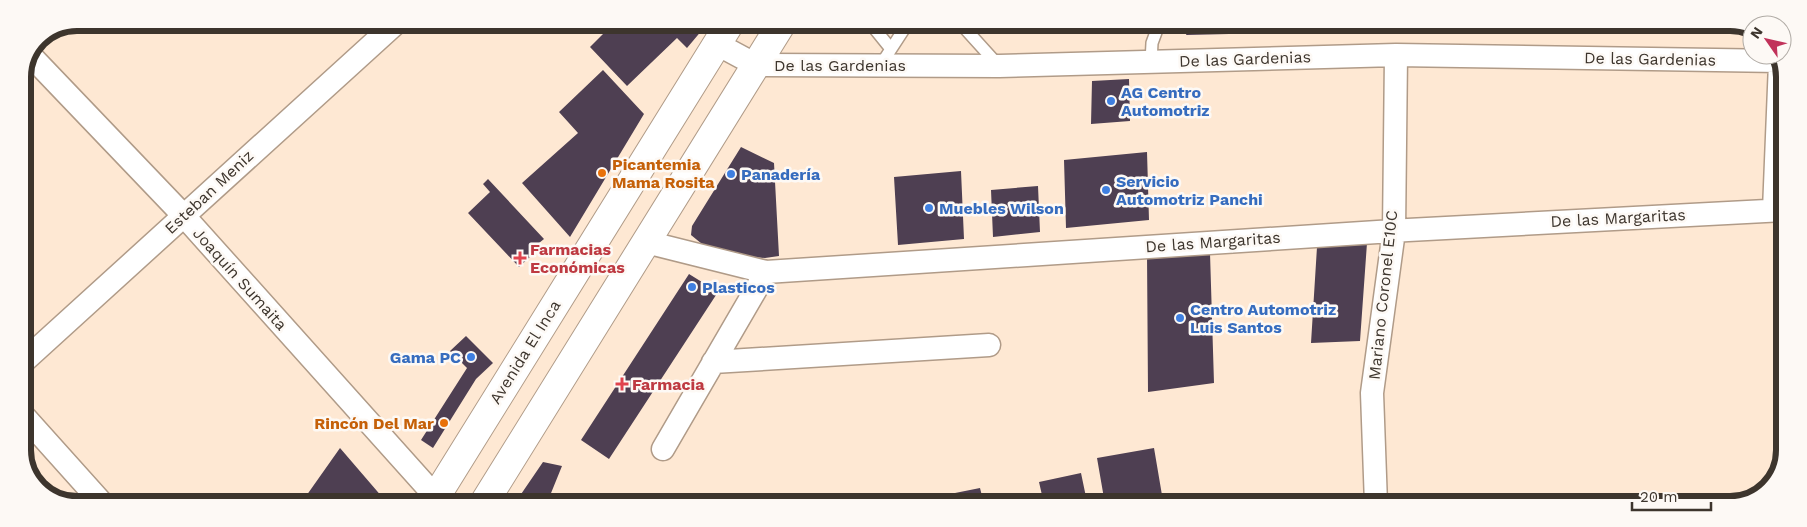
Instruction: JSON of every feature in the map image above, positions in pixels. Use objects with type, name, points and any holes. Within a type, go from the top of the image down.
[{"type":"main road","points":[[488,496],[777,31]]},
{"type":"main road","name":"Avenida El Inca","points":[[441,496],[723,34]]},
{"type":"street","name":"Esteban Meniz","points":[[31,355],[387,31]]},
{"type":"street","name":"De las Gardenias","points":[[723,34],[756,66],[886,57],[999,66],[1396,55],[1742,61]]},
{"type":"street","name":"Mariano Coronel E10C","points":[[1376,496],[1372,393],[1394,231],[1396,55]]},
{"type":"street","name":"Joaquín Sumaita","points":[[35,60],[184,216],[434,496]]},
{"type":"street","name":"De las Margaritas","points":[[646,242],[766,272],[1394,231],[1776,210]]},
{"type":"street","points":[[663,449],[766,272]]},
{"type":"street","points":[[713,362],[989,345]]},
{"type":"street","points":[[31,424],[96,496]]},
{"type":"lane","points":[[874,31],[886,57]]},
{"type":"lane","points":[[886,57],[903,31]]},
{"type":"lane","points":[[966,31],[999,66]]},
{"type":"lane","points":[[1151,62],[1152,43],[1156,31]]},
{"type":"building","points":[[606,31],[701,31],[687,48],[677,38],[627,86],[590,47]]},
{"type":"building","points":[[1187,31],[1277,31],[1276,33],[1186,35]]},
{"type":"building","points":[[603,70],[644,114],[570,237],[522,183],[578,133],[559,112]]},
{"type":"building","name":"AG Centro Automotriz","points":[[1129,79],[1130,121],[1091,124],[1092,81]]},
{"type":"building","points":[[741,147],[774,163],[779,256],[765,258],[732,255],[702,244],[691,235],[692,226]]},
{"type":"building","name":"Servicio Automotriz Panchi","points":[[1147,152],[1149,220],[1066,228],[1064,160]]},
{"type":"building","name":"Muebles Wilson","points":[[961,171],[964,239],[898,245],[894,177]]},
{"type":"building","points":[[488,179],[544,239],[539,243],[533,254],[519,267],[468,213],[490,192],[483,184]]},
{"type":"building","points":[[1038,186],[1040,232],[993,237],[991,190]]},
{"type":"building","points":[[1367,243],[1360,341],[1311,343],[1317,247]]},
{"type":"building","name":"Centro Automotriz Luis Santos","points":[[1210,253],[1214,383],[1148,392],[1147,254]]},
{"type":"building","points":[[689,274],[718,292],[609,459],[581,440]]},
{"type":"building","points":[[466,336],[493,363],[476,379],[433,448],[421,440],[467,368],[450,351]]},
{"type":"building","points":[[340,448],[381,496],[306,496]]},
{"type":"building","points":[[1154,448],[1162,496],[1104,496],[1097,458]]},
{"type":"building","points":[[543,462],[562,466],[550,496],[520,496]]},
{"type":"building","points":[[1081,473],[1086,496],[1042,496],[1039,482]]},
{"type":"building","points":[[980,488],[982,496],[940,496]]},
{"type":"place","name":"AG Centro Automotriz","points":[[1111,101]]},
{"type":"place","name":"Picantemia Mama Rosita","points":[[602,173]]},
{"type":"place","name":"Panadería","points":[[731,174]]},
{"type":"place","name":"Servicio Automotriz Panchi","points":[[1106,190]]},
{"type":"place","name":"Muebles Wilson","points":[[929,208]]},
{"type":"place","name":"Farmacias Económicas","points":[[520,258]]},
{"type":"place","name":"Plasticos","points":[[692,287]]},
{"type":"place","name":"Centro Automotriz Luis Santos","points":[[1180,318]]},
{"type":"place","name":"Gama PC","points":[[471,357]]},
{"type":"place","name":"Farmacia","points":[[622,384]]},
{"type":"place","name":"Rincón Del Mar","points":[[444,423]]}]
